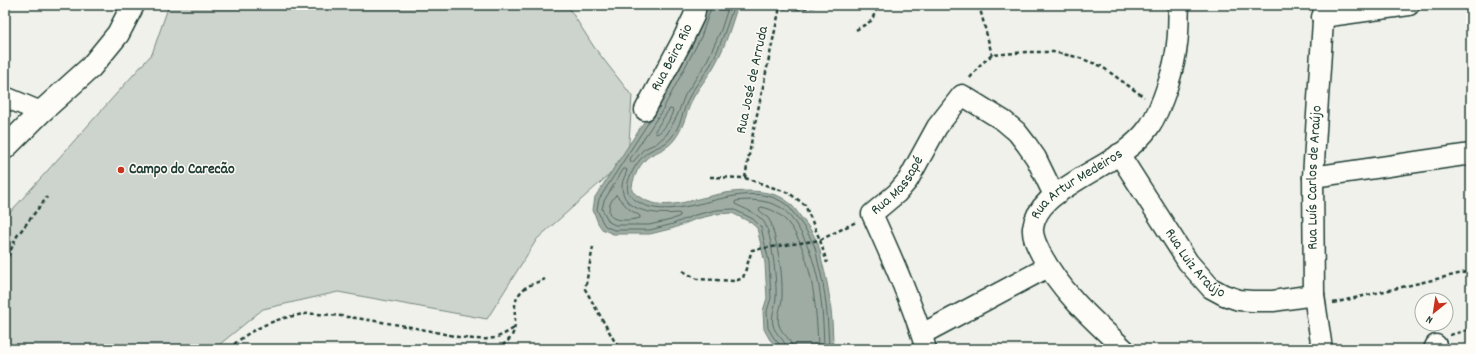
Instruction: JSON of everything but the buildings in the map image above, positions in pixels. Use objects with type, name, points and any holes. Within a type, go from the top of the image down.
[{"type":"main road","points":[[5,148],[41,112],[91,67],[118,34],[133,5]]},
{"type":"street","name":"Rua Beira Rio","points":[[645,110],[681,43],[694,16],[696,5]]},
{"type":"street","name":"Rua Artur Medeiros","points":[[1124,349],[1074,302],[1048,267],[1035,242],[1033,228],[1040,211],[1054,195],[1133,144],[1149,127],[1158,110],[1169,81],[1177,45],[1179,5]]},
{"type":"street","points":[[1323,11],[1409,5]]},
{"type":"street","name":"Rua Luís Carlos de Araújo","points":[[1322,349],[1314,301],[1313,177],[1323,11]]},
{"type":"street","points":[[962,95],[1004,121],[1017,132],[1028,145],[1036,158],[1054,195]]},
{"type":"street","name":"Rua Massapé","points":[[924,341],[889,251],[872,214],[897,193],[908,180],[937,127],[962,95]]},
{"type":"street","points":[[5,97],[41,112]]},
{"type":"street","name":"Rua Luiz Araújo","points":[[1119,154],[1188,262],[1211,288],[1224,295],[1239,300],[1314,301]]},
{"type":"street","points":[[1313,177],[1471,154]]},
{"type":"street","points":[[924,341],[1048,267]]},
{"type":"path","points":[[776,5],[780,7]]},
{"type":"path","name":"Rua José de Arruda","points":[[745,178],[780,7],[802,8],[824,5]]},
{"type":"path","points":[[856,30],[871,21],[879,5]]},
{"type":"path","points":[[979,5],[992,55]]},
{"type":"path","points":[[962,95],[971,75],[992,55],[1026,52],[1053,52],[1077,57],[1101,66],[1148,99],[1158,110]]},
{"type":"path","points":[[710,177],[745,178],[789,193],[805,205],[820,240],[826,263]]},
{"type":"path","points":[[5,263],[17,236],[47,197]]},
{"type":"path","points":[[683,271],[697,279],[735,281],[744,278],[752,250],[820,240],[872,214]]},
{"type":"path","points":[[593,247],[586,289],[619,349]]},
{"type":"path","points":[[1314,301],[1471,271]]},
{"type":"path","points":[[496,349],[507,342],[513,335],[516,327],[515,309],[517,297],[526,288],[545,279]]},
{"type":"path","points":[[229,349],[239,339],[258,328],[278,319],[300,314],[328,315],[380,321],[458,336],[480,338],[494,338],[516,327]]},
{"type":"shaded area","points":[[169,5],[567,5],[594,47],[632,96],[628,158],[537,239],[487,319],[338,292],[263,309],[214,349],[5,349],[5,218],[152,54]]},
{"type":"water","points":[[703,5],[738,5],[721,53],[693,98],[683,125],[674,140],[669,145],[651,155],[644,161],[637,171],[633,181],[632,191],[651,203],[661,204],[682,203],[722,194],[744,191],[765,192],[781,197],[788,202],[808,226],[819,246],[832,316],[833,349],[779,349],[770,340],[764,329],[763,311],[767,298],[765,263],[757,228],[750,222],[732,213],[717,214],[696,219],[674,228],[650,234],[613,234],[602,229],[593,210],[595,197],[655,105]]},
{"type":"place","name":"Campo do Carecão","points":[[121,170]]}]
